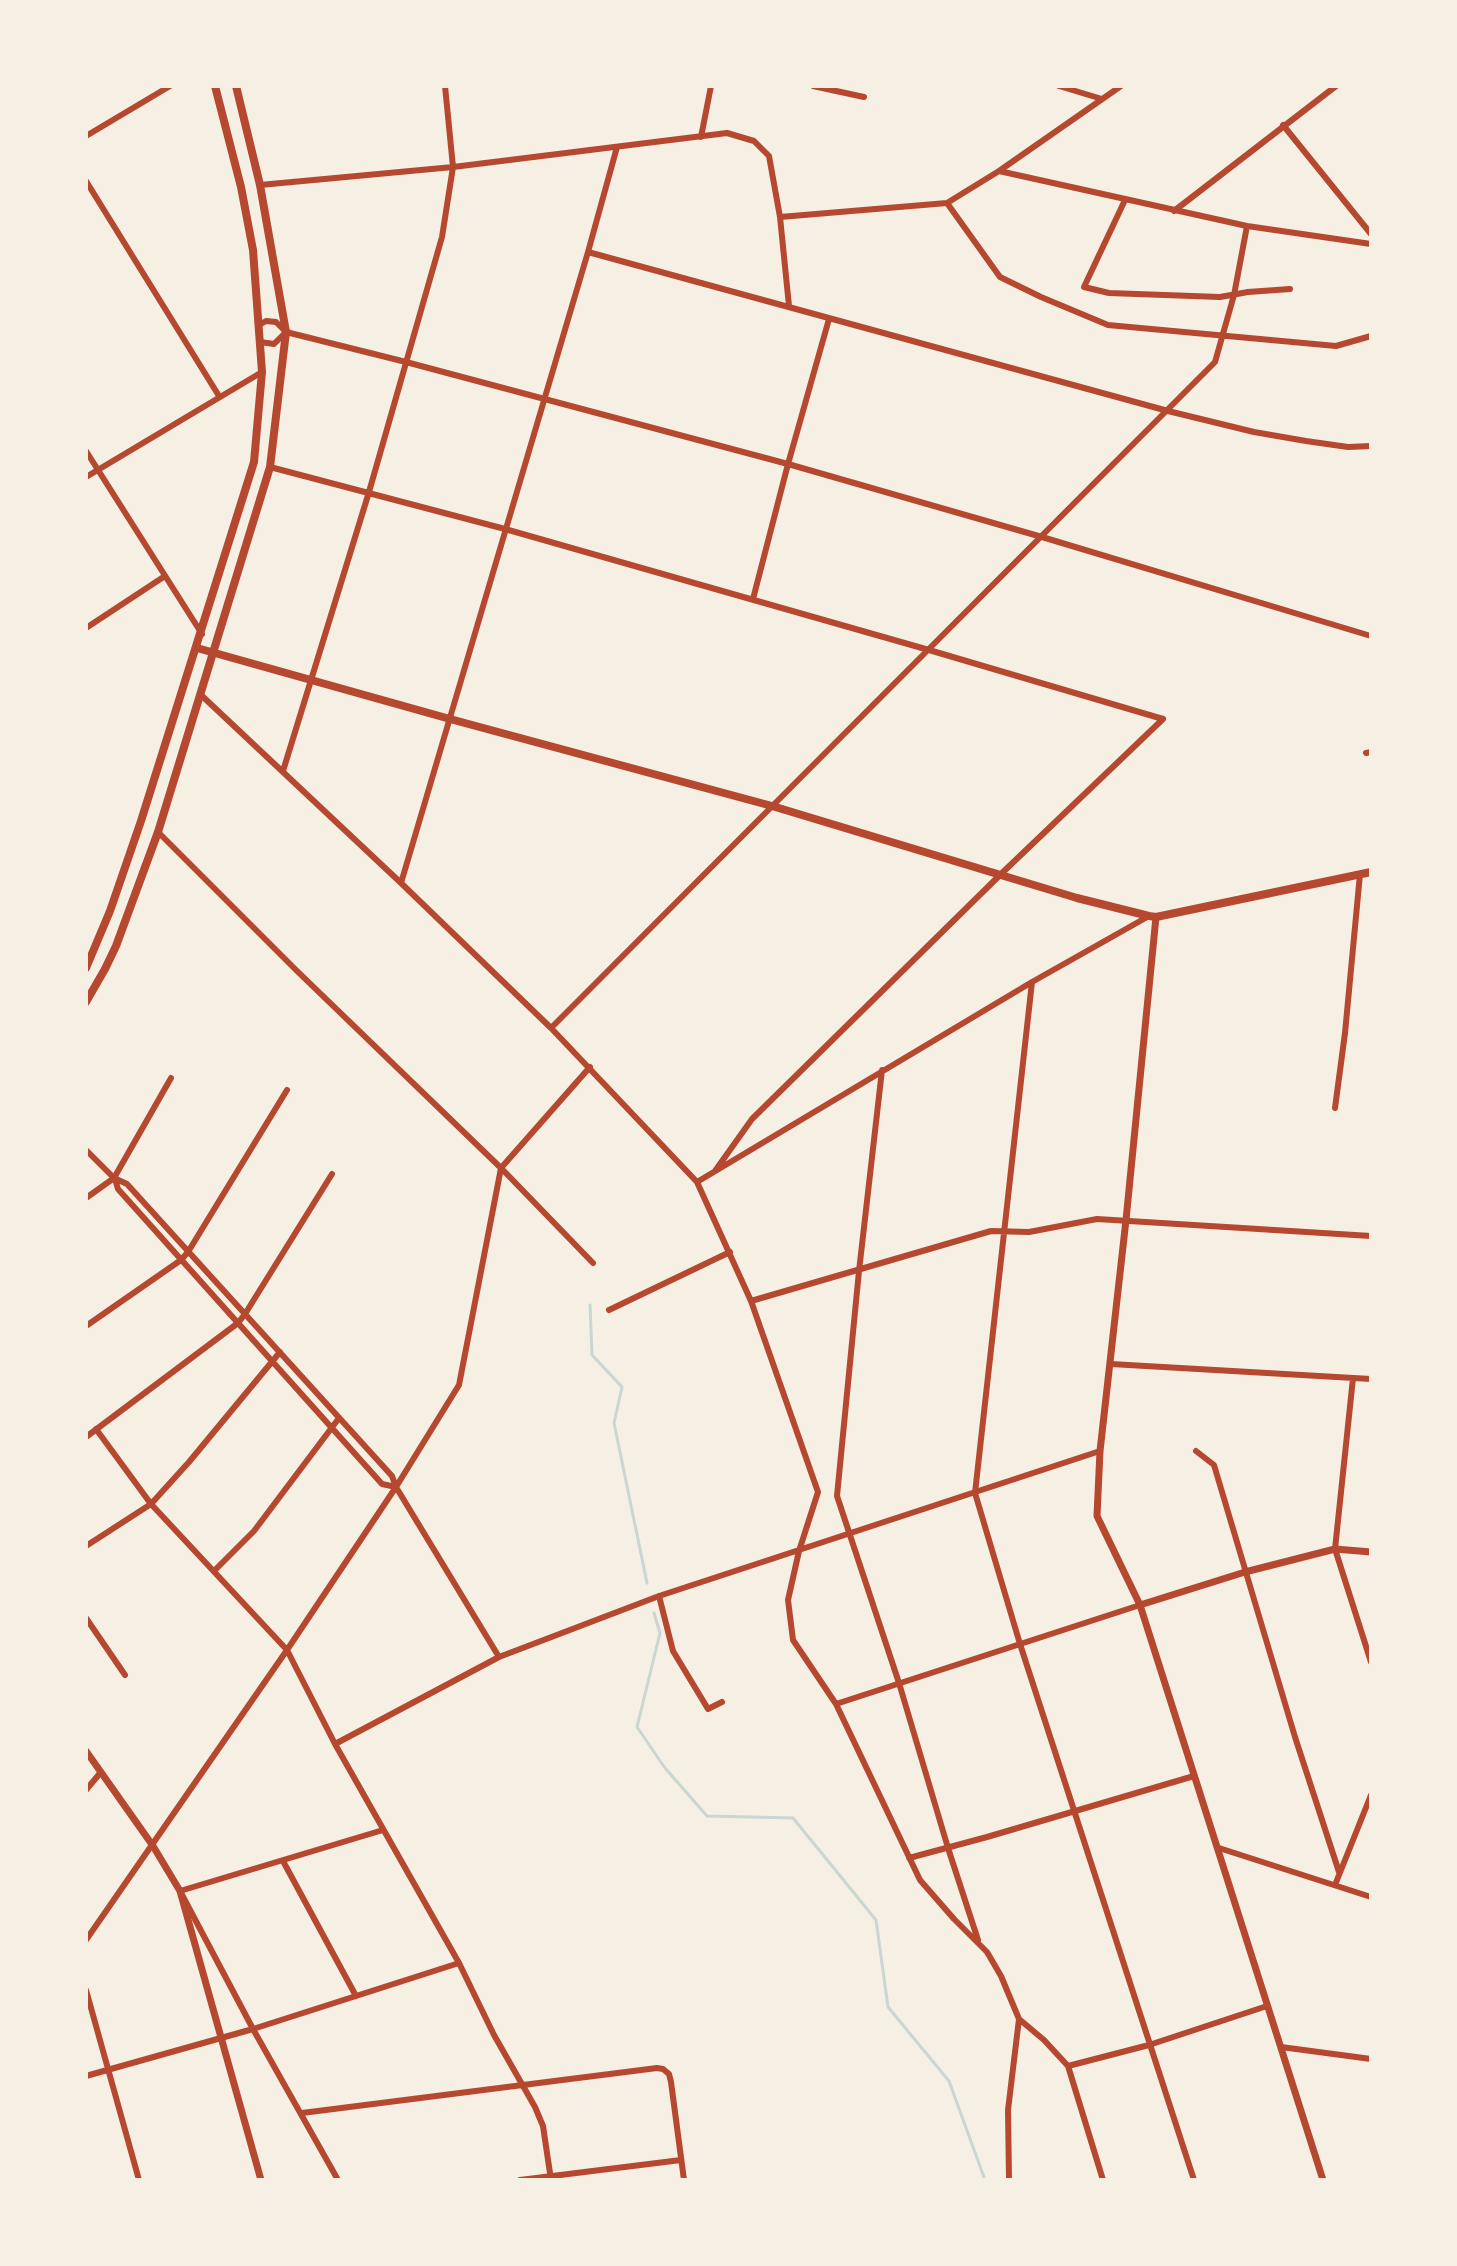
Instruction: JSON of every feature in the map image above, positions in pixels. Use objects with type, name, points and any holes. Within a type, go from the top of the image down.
[{"type":"main road","points":[[86,968],[131,851],[254,462],[262,372],[253,250],[241,187],[215,86]]},
{"type":"main road","points":[[86,1002],[116,946],[158,832],[270,467],[286,332],[260,185],[236,86]]},
{"type":"main road","points":[[197,648],[772,806],[1077,898],[1152,916],[1371,872]]},
{"type":"street","points":[[86,136],[170,86]]},
{"type":"street","points":[[283,771],[369,492],[442,237],[453,167],[445,86]]},
{"type":"street","points":[[701,137],[711,86]]},
{"type":"street","points":[[813,86],[864,97]]},
{"type":"street","points":[[1059,86],[1102,99]]},
{"type":"street","points":[[780,217],[947,203],[999,171],[1121,86]]},
{"type":"street","points":[[1174,211],[1336,86]]},
{"type":"street","points":[[1283,125],[1371,234]]},
{"type":"street","points":[[260,185],[453,167],[727,133],[754,141],[769,156],[780,217],[789,306]]},
{"type":"street","points":[[401,883],[617,147]]},
{"type":"street","points":[[999,171],[1247,226],[1371,244]]},
{"type":"street","points":[[86,181],[219,396]]},
{"type":"street","points":[[1125,200],[1084,287],[1109,293],[1220,297],[1290,289]]},
{"type":"street","points":[[947,203],[1000,277],[1108,325],[1336,346],[1371,336]]},
{"type":"street","points":[[551,1028],[1215,362],[1234,295],[1247,226]]},
{"type":"street","points":[[588,252],[1168,411],[1306,441],[1348,447],[1371,446]]},
{"type":"street","points":[[753,599],[829,319]]},
{"type":"street","points":[[259,325],[266,321],[276,322],[286,332],[788,464],[1371,636]]},
{"type":"street","points":[[260,342],[274,344],[286,332]]},
{"type":"street","points":[[86,477],[262,372]]},
{"type":"street","points":[[86,451],[202,634]]},
{"type":"street","points":[[270,467],[505,529],[1163,719],[752,1119],[715,1171]]},
{"type":"street","points":[[86,628],[165,576]]},
{"type":"street","points":[[200,694],[551,1028],[697,1182],[751,1301],[818,1492],[799,1551],[788,1600],[793,1640],[836,1704],[909,1858],[928,1889],[995,1963],[1019,2019],[1068,2066],[1103,2180]]},
{"type":"street","points":[[158,832],[501,1168],[593,1263]]},
{"type":"street","points":[[1335,1108],[1360,874]]},
{"type":"street","points":[[697,1182],[1032,982],[1152,916]]},
{"type":"street","points":[[1152,916],[1126,1220],[1100,1451],[1097,1516],[1140,1605],[1323,2180]]},
{"type":"street","points":[[1032,982],[975,1493],[1020,1644],[1194,2180]]},
{"type":"street","points":[[86,1940],[287,1650],[396,1487],[459,1385],[501,1168],[590,1067]]},
{"type":"street","points":[[882,1070],[837,1496],[899,1683],[979,1944]]},
{"type":"street","points":[[86,1198],[114,1178],[171,1078]]},
{"type":"street","points":[[86,1326],[188,1252],[287,1090]]},
{"type":"street","points":[[86,1150],[114,1178],[127,1184],[392,1476],[499,1657]]},
{"type":"street","points":[[86,1437],[238,1323],[332,1174]]},
{"type":"street","points":[[114,1178],[118,1189],[382,1484],[396,1487]]},
{"type":"street","points":[[751,1301],[991,1231],[1029,1232],[1097,1219],[1371,1236]]},
{"type":"street","points":[[609,1310],[730,1252]]},
{"type":"street","points":[[86,1546],[151,1504],[280,1352]]},
{"type":"street","points":[[1111,1364],[1371,1379]]},
{"type":"street","points":[[1353,1378],[1335,1549],[1371,1662]]},
{"type":"street","points":[[214,1571],[254,1531],[339,1418]]},
{"type":"street","points":[[96,1429],[151,1504],[287,1650],[335,1744],[459,1963],[494,2035],[535,2107],[543,2126],[550,2178]]},
{"type":"street","points":[[335,1744],[499,1657],[659,1596],[1100,1451]]},
{"type":"street","points":[[1196,1451],[1214,1465],[1295,1737],[1339,1872]]},
{"type":"street","points":[[836,1704],[1245,1572],[1335,1549],[1371,1552]]},
{"type":"street","points":[[659,1596],[673,1651],[708,1709],[722,1702]]},
{"type":"street","points":[[86,1618],[125,1675]]},
{"type":"street","points":[[86,1751],[153,1846],[180,1891],[338,2180]]},
{"type":"street","points":[[86,1790],[101,1772]]},
{"type":"street","points":[[909,1858],[1194,1776]]},
{"type":"street","points":[[1335,1885],[1371,1795]]},
{"type":"street","points":[[180,1891],[383,1830]]},
{"type":"street","points":[[1219,1848],[1371,1897]]},
{"type":"street","points":[[283,1861],[356,1996]]},
{"type":"street","points":[[180,1891],[261,2180]]},
{"type":"street","points":[[86,2076],[221,2039],[459,1963]]},
{"type":"street","points":[[86,1990],[139,2180]]},
{"type":"street","points":[[1068,2066],[1149,2045],[1267,2006]]},
{"type":"street","points":[[1009,2180],[1008,2110],[1019,2019]]},
{"type":"street","points":[[1281,2047],[1371,2059]]},
{"type":"street","points":[[302,2113],[663,2069],[669,2074],[671,2082],[684,2180]]},
{"type":"street","points":[[520,2180],[681,2160]]},
{"type":"waterway","points":[[590,1305],[592,1355],[622,1387],[614,1423],[647,1583]]},
{"type":"waterway","points":[[654,1613],[660,1633],[637,1727],[665,1768],[707,1816],[793,1818],[876,1920],[888,2007],[949,2081],[985,2180]]}]
